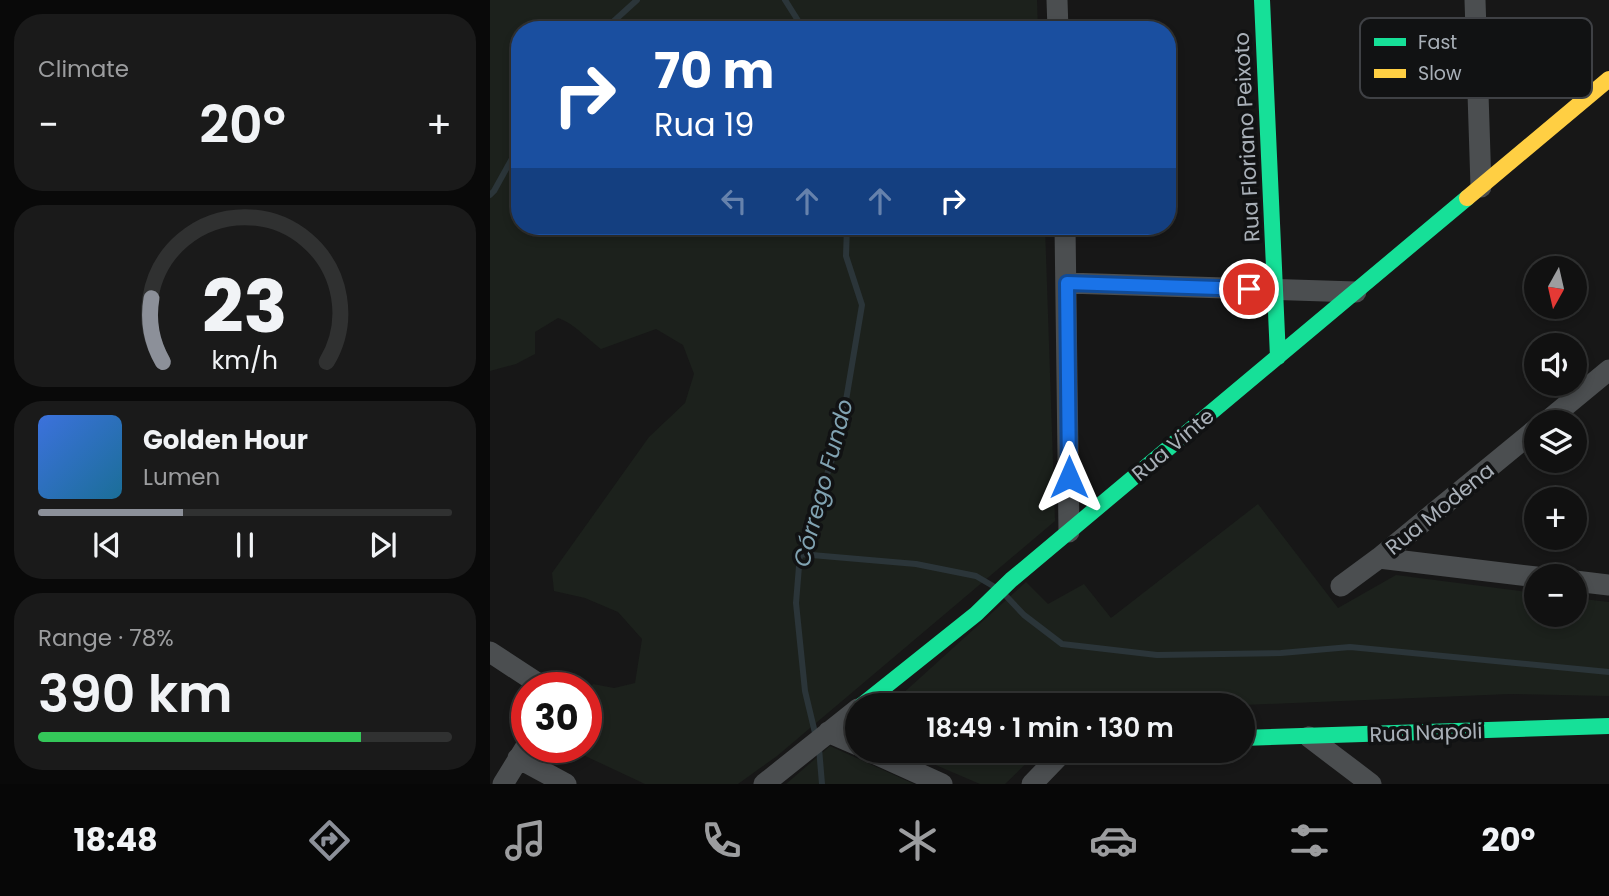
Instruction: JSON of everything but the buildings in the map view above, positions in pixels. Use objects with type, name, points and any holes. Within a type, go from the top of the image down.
[{"type":"street","points":[[1057,0],[1058,21]]},
{"type":"street","name":"Rua Floriano Peixoto","points":[[1262,0],[1278,357]]},
{"type":"street","points":[[1475,0],[1476,18]]},
{"type":"street","name":"Rua Vinte","points":[[1592,93],[1609,79]]},
{"type":"street","points":[[1479,98],[1482,187]]},
{"type":"street","name":"Rua Vinte","points":[[877,693],[976,614],[1011,580],[1587,98]]},
{"type":"street","points":[[1065,235],[1069,532]]},
{"type":"street","points":[[1067,283],[1356,292]]},
{"type":"street","points":[[1561,410],[1609,370]]},
{"type":"street","name":"Rua Modena","points":[[1341,586],[1524,439]]},
{"type":"street","points":[[1379,558],[1524,576]]},
{"type":"street","points":[[1587,582],[1609,585]]},
{"type":"street","points":[[490,652],[521,672]]},
{"type":"street","points":[[764,784],[845,719]]},
{"type":"street","name":"Rua Napoli","points":[[1255,738],[1609,726]]},
{"type":"street","points":[[825,734],[845,741]]},
{"type":"street","points":[[1309,737],[1371,784]]},
{"type":"street","points":[[503,784],[516,763]]},
{"type":"street","points":[[538,763],[566,784]]},
{"type":"street","points":[[896,763],[942,784]]},
{"type":"street","points":[[1032,784],[1052,763]]},
{"type":"shaded area","points":[[490,0],[1037,0],[1038,21],[511,21],[511,235],[1045,235],[1055,521],[852,693],[845,693],[845,699],[777,756],[738,784],[645,784],[600,763],[602,686],[614,688],[635,683],[642,639],[618,612],[585,598],[554,591],[552,573],[649,437],[685,403],[694,374],[683,345],[656,329],[601,349],[558,318],[535,332],[535,354],[516,364],[490,371]]},
{"type":"shaded area","points":[[1258,504],[1338,608],[1396,575],[1524,591],[1524,627],[1587,627],[1587,599],[1609,602],[1609,696],[1510,694],[1255,705],[1255,693],[903,693],[1026,582],[1048,604],[1084,584],[1111,618]]},
{"type":"shaded area","points":[[830,746],[845,753],[845,763],[868,763],[914,784],[786,784]]},
{"type":"shaded area","points":[[931,763],[1027,763],[1005,784],[980,784]]},
{"type":"waterway","points":[[614,21],[637,0]]},
{"type":"waterway","name":"Córrego Fundo","points":[[785,0],[798,21]]},
{"type":"waterway","points":[[490,195],[511,160]]},
{"type":"waterway","name":"Córrego Fundo","points":[[816,737],[805,691],[796,603],[800,554],[840,436],[862,305],[846,256],[847,235]]},
{"type":"waterway","points":[[800,554],[916,564],[976,576],[993,586]]},
{"type":"waterway","points":[[1007,597],[1024,615],[1062,644],[1157,655],[1281,653],[1350,647],[1609,672]]},
{"type":"waterway","name":"Córrego Fundo","points":[[819,748],[822,784]]},
{"type":"traffic: fast","points":[[1262,0],[1278,357]]},
{"type":"traffic: fast","points":[[877,693],[976,614],[1011,580],[1467,198]]},
{"type":"traffic: fast","points":[[1255,738],[1609,726]]},
{"type":"traffic: slow","points":[[1592,93],[1609,79]]},
{"type":"traffic: slow","points":[[1467,198],[1586,98]]},
{"type":"route","points":[[1069,477],[1067,283],[1249,289]]}]
